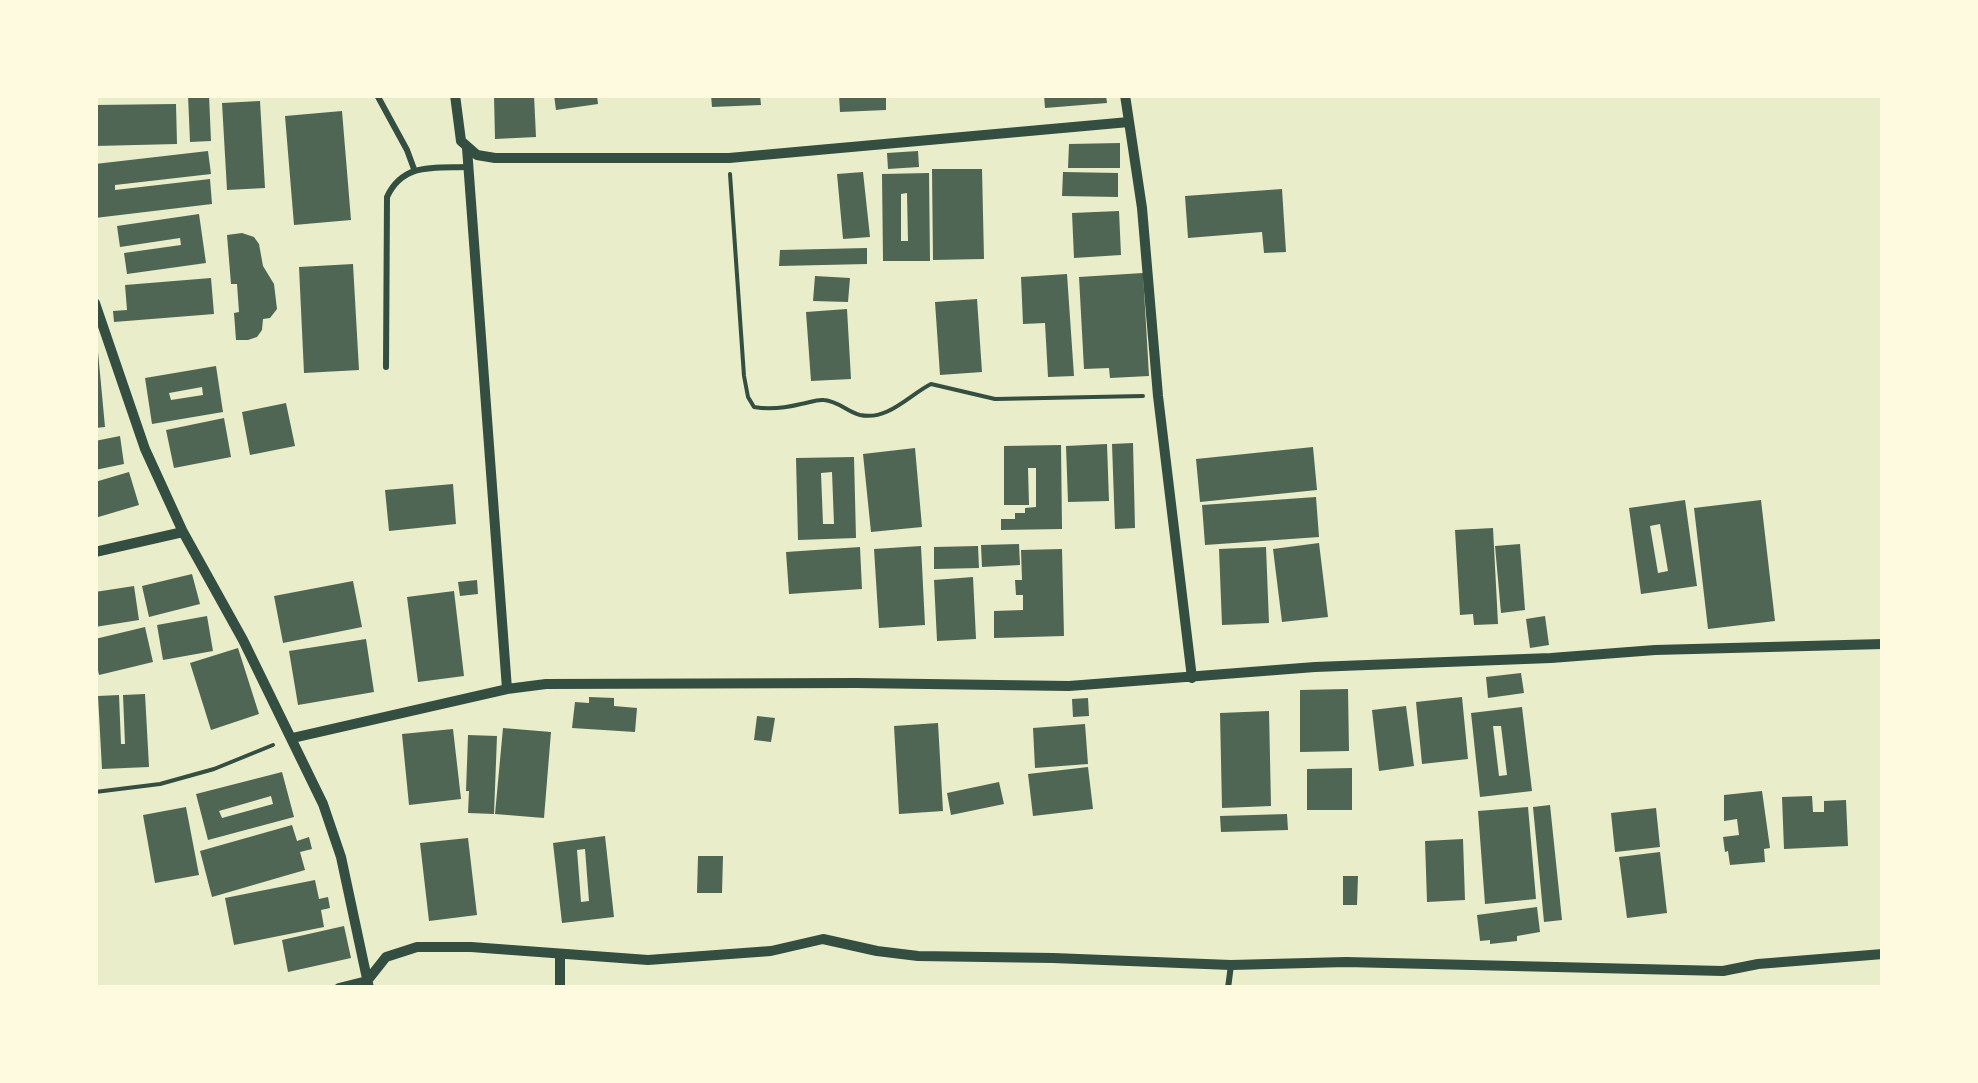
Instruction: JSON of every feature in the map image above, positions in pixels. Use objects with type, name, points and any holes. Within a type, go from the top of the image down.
[{"type":"street","points":[[455,95],[461,141],[478,155],[495,158],[729,158],[1128,122]]},
{"type":"street","points":[[1125,95],[1142,208],[1158,396],[1192,678]]},
{"type":"street","points":[[467,148],[506,689]]},
{"type":"street","points":[[95,303],[145,449],[183,532],[243,640],[324,804],[341,858],[368,984]]},
{"type":"street","points":[[95,552],[183,532]]},
{"type":"street","points":[[292,738],[506,689],[546,684],[1069,686],[1315,667],[1655,650],[1883,644]]},
{"type":"street","points":[[338,988],[368,984],[386,957],[418,947],[648,960],[771,951],[822,939],[918,956],[1230,965],[1346,962],[1723,971],[1758,964],[1883,954]]},
{"type":"street","points":[[560,955],[560,988]]},
{"type":"lane","points":[[377,95],[414,169]]},
{"type":"lane","points":[[386,367],[387,197],[393,185],[414,169],[468,168]]},
{"type":"lane","points":[[1228,988],[1230,965]]},
{"type":"path","points":[[729,158],[744,376],[754,407],[784,408],[819,399],[860,415],[875,415],[888,412],[931,384],[995,399],[1158,396]]},
{"type":"path","points":[[95,792],[160,784],[214,770],[292,738]]},
{"type":"building","points":[[188,95],[209,95],[211,141],[190,142]]},
{"type":"building","points":[[494,95],[534,95],[536,137],[495,139]]},
{"type":"building","points":[[554,95],[597,95],[598,104],[556,110]]},
{"type":"building","points":[[711,95],[760,95],[761,105],[712,107]]},
{"type":"building","points":[[839,95],[886,95],[886,110],[840,112]]},
{"type":"building","points":[[1044,95],[1106,95],[1107,103],[1045,108]]},
{"type":"building","points":[[260,101],[265,188],[227,190],[222,103]]},
{"type":"building","points":[[176,104],[177,144],[95,146],[95,105]]},
{"type":"building","points":[[342,111],[351,220],[294,225],[285,116]]},
{"type":"building","points":[[1120,143],[1120,168],[1068,168],[1069,144]]},
{"type":"building","points":[[208,151],[211,174],[115,185],[115,190],[210,179],[212,204],[95,218],[95,164]]},
{"type":"building","points":[[918,151],[919,167],[888,169],[887,153]]},
{"type":"building","points":[[932,169],[982,169],[984,259],[933,260]]},
{"type":"building","points":[[863,172],[870,237],[843,239],[837,174]]},
{"type":"building","points":[[1063,172],[1118,173],[1118,197],[1062,196]]},
{"type":"building","points":[[929,173],[930,261],[883,261],[882,174]],"holes":[[[907,193],[908,241],[901,241],[901,194]]]},
{"type":"building","points":[[1282,189],[1286,252],[1264,253],[1262,232],[1188,238],[1185,196]]},
{"type":"building","points":[[1119,211],[1121,255],[1074,258],[1072,213]]},
{"type":"building","points":[[199,214],[206,263],[127,274],[124,253],[181,245],[180,238],[120,247],[117,226]]},
{"type":"building","points":[[242,233],[254,237],[259,244],[263,266],[274,284],[277,309],[270,318],[263,319],[257,337],[236,340],[237,284],[231,284],[227,235]]},
{"type":"building","points":[[867,248],[867,264],[779,266],[780,250]]},
{"type":"building","points":[[353,264],[359,370],[304,373],[299,267]]},
{"type":"building","points":[[1143,273],[1149,376],[1110,378],[1109,368],[1084,369],[1079,277]]},
{"type":"building","points":[[1067,274],[1074,376],[1048,377],[1045,323],[1023,324],[1021,277]]},
{"type":"building","points":[[815,276],[850,278],[848,302],[813,301]]},
{"type":"building","points":[[211,278],[214,314],[114,322],[113,311],[127,310],[125,285]]},
{"type":"building","points":[[977,299],[982,372],[940,375],[935,302]]},
{"type":"building","points":[[847,309],[851,379],[811,381],[806,312]]},
{"type":"building","points":[[95,352],[105,427],[95,428]]},
{"type":"building","points":[[216,366],[223,412],[152,424],[145,378]],"holes":[[[202,387],[203,395],[171,400],[169,393]]]},
{"type":"building","points":[[286,403],[295,446],[250,455],[242,412]]},
{"type":"building","points":[[224,418],[231,457],[174,468],[166,430]]},
{"type":"building","points":[[120,436],[124,464],[95,470],[95,441]]},
{"type":"building","points":[[1133,443],[1135,528],[1115,529],[1112,444]]},
{"type":"building","points":[[1107,444],[1109,501],[1068,502],[1066,446]]},
{"type":"building","points":[[1061,445],[1062,529],[1001,530],[1001,519],[1015,519],[1015,513],[1036,507],[1036,468],[1028,468],[1029,505],[1004,505],[1004,446]]},
{"type":"building","points":[[1313,447],[1317,490],[1200,502],[1196,459]]},
{"type":"building","points":[[915,448],[922,527],[871,532],[863,454]]},
{"type":"building","points":[[854,457],[856,538],[798,540],[796,458]],"holes":[[[832,472],[834,524],[823,524],[821,473]]]},
{"type":"building","points":[[129,472],[139,505],[95,518],[95,482]]},
{"type":"building","points":[[453,484],[456,524],[389,531],[385,490]]},
{"type":"building","points":[[1316,497],[1319,537],[1205,545],[1202,505]]},
{"type":"building","points":[[1685,500],[1697,586],[1641,594],[1629,508]],"holes":[[[1660,524],[1668,571],[1658,573],[1650,526]]]},
{"type":"building","points":[[1761,500],[1775,621],[1708,629],[1694,508]]},
{"type":"building","points":[[1493,528],[1498,624],[1474,625],[1473,614],[1460,615],[1455,530]]},
{"type":"building","points":[[1319,543],[1328,617],[1282,622],[1273,549]]},
{"type":"building","points":[[1019,544],[1020,565],[982,567],[981,545]]},
{"type":"building","points":[[1520,544],[1525,610],[1501,613],[1495,546]]},
{"type":"building","points":[[921,546],[925,625],[879,628],[874,549]]},
{"type":"building","points":[[978,546],[979,568],[934,569],[934,547]]},
{"type":"building","points":[[860,547],[862,589],[789,594],[786,552]]},
{"type":"building","points":[[1266,547],[1269,623],[1222,625],[1219,549]]},
{"type":"building","points":[[1062,549],[1064,636],[994,638],[994,611],[1023,610],[1023,595],[1016,595],[1015,580],[1022,580],[1021,550]]},
{"type":"building","points":[[192,574],[200,604],[149,617],[142,586]]},
{"type":"building","points":[[973,577],[976,639],[937,641],[934,580]]},
{"type":"building","points":[[477,580],[478,594],[460,596],[458,582]]},
{"type":"building","points":[[353,581],[362,627],[283,643],[274,596]]},
{"type":"building","points":[[134,586],[139,620],[95,627],[95,592]]},
{"type":"building","points":[[454,591],[464,676],[418,682],[407,597]]},
{"type":"building","points":[[207,616],[213,651],[163,660],[157,625]]},
{"type":"building","points":[[1545,616],[1549,645],[1530,648],[1526,619]]},
{"type":"building","points":[[145,627],[153,662],[99,675],[95,639]]},
{"type":"building","points":[[366,639],[374,692],[298,705],[289,651]]},
{"type":"building","points":[[238,648],[259,714],[211,730],[190,663]]},
{"type":"building","points":[[1521,673],[1524,693],[1488,698],[1486,677]]},
{"type":"building","points":[[1348,689],[1349,751],[1300,752],[1300,690]]},
{"type":"building","points":[[145,694],[149,767],[102,769],[98,696],[119,695],[121,744],[125,744],[123,695]]},
{"type":"building","points":[[589,697],[614,698],[614,706],[637,708],[635,732],[572,728],[575,702],[589,703]]},
{"type":"building","points":[[1462,697],[1468,759],[1422,764],[1416,702]]},
{"type":"building","points":[[1088,698],[1089,716],[1073,717],[1072,699]]},
{"type":"building","points":[[1406,706],[1414,766],[1379,771],[1372,710]]},
{"type":"building","points":[[1522,707],[1532,791],[1480,797],[1471,713]],"holes":[[[1493,726],[1501,726],[1507,775],[1499,776]]]},
{"type":"building","points":[[1269,711],[1271,806],[1222,808],[1220,713]]},
{"type":"building","points":[[757,716],[775,718],[771,742],[754,740]]},
{"type":"building","points":[[938,723],[943,811],[899,814],[894,726]]},
{"type":"building","points":[[1085,724],[1088,764],[1035,768],[1033,728]]},
{"type":"building","points":[[503,728],[551,732],[544,818],[495,814]]},
{"type":"building","points":[[453,729],[461,799],[409,805],[402,734]]},
{"type":"building","points":[[468,735],[497,736],[494,814],[468,813]]},
{"type":"building","points":[[1088,767],[1093,809],[1033,816],[1028,774]]},
{"type":"building","points":[[1352,768],[1352,810],[1307,810],[1307,769]]},
{"type":"building","points":[[282,772],[294,817],[208,840],[196,794]],"holes":[[[271,796],[273,804],[222,818],[219,811]]]},
{"type":"building","points":[[999,782],[1004,804],[951,815],[947,793]]},
{"type":"building","points":[[1762,791],[1770,848],[1764,849],[1765,862],[1730,865],[1723,837],[1739,835],[1737,819],[1724,821],[1724,795]]},
{"type":"building","points":[[1812,796],[1813,812],[1824,812],[1824,801],[1846,800],[1848,846],[1784,849],[1782,797]]},
{"type":"building","points":[[1550,805],[1562,920],[1544,922],[1533,807]]},
{"type":"building","points":[[186,807],[199,875],[155,883],[143,815]]},
{"type":"building","points":[[1528,807],[1536,899],[1485,904],[1478,811]]},
{"type":"building","points":[[1656,808],[1660,847],[1615,852],[1611,813]]},
{"type":"building","points":[[1287,814],[1288,830],[1221,832],[1220,816]]},
{"type":"building","points":[[292,825],[297,841],[309,837],[312,849],[300,852],[305,870],[212,897],[200,851]]},
{"type":"building","points":[[605,836],[614,917],[562,923],[553,843]],"holes":[[[585,849],[589,901],[581,902],[577,850]]]},
{"type":"building","points":[[468,838],[477,915],[429,921],[420,843]]},
{"type":"building","points":[[1463,839],[1465,900],[1427,902],[1425,841]]},
{"type":"building","points":[[1660,852],[1667,913],[1627,918],[1619,857]]},
{"type":"building","points":[[698,856],[723,856],[722,893],[697,893]]},
{"type":"building","points":[[1343,876],[1358,876],[1357,905],[1343,905]]},
{"type":"building","points":[[315,880],[319,899],[328,897],[330,908],[321,910],[324,927],[234,945],[225,898]]},
{"type":"building","points":[[1537,907],[1540,932],[1517,936],[1517,941],[1480,941],[1477,915]]},
{"type":"building","points":[[344,926],[351,958],[288,972],[282,940]]}]
